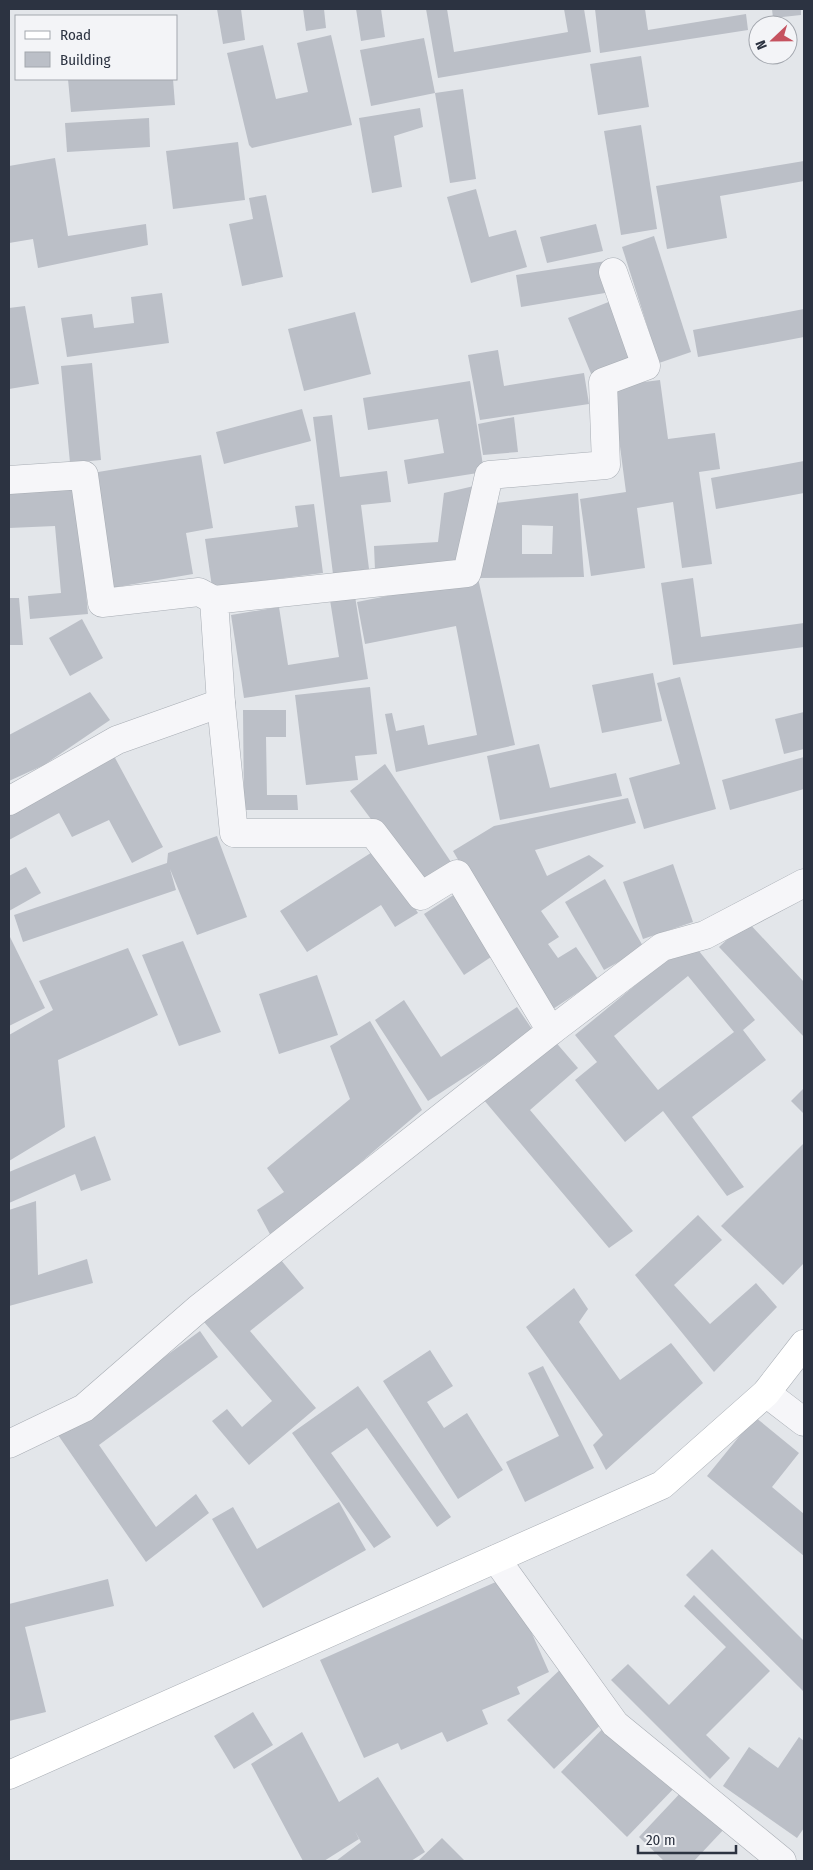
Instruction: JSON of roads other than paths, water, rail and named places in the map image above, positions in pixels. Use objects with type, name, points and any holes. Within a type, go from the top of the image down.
[{"type":"main road","points":[[9,1775],[662,1485],[766,1393],[804,1344]]},
{"type":"street","points":[[9,480],[84,475],[102,603],[199,592],[214,600],[467,573],[489,476],[606,465],[603,382],[646,366],[613,272]]},
{"type":"street","points":[[214,600],[221,703],[234,833],[373,833],[421,896],[457,874],[551,1031]]},
{"type":"street","points":[[9,801],[117,740],[221,703]]},
{"type":"street","points":[[9,1444],[84,1408],[198,1309],[662,946],[705,935],[804,882]]},
{"type":"street","points":[[766,1393],[804,1422]]},
{"type":"street","points":[[496,1558],[615,1724],[782,1861]]}]
